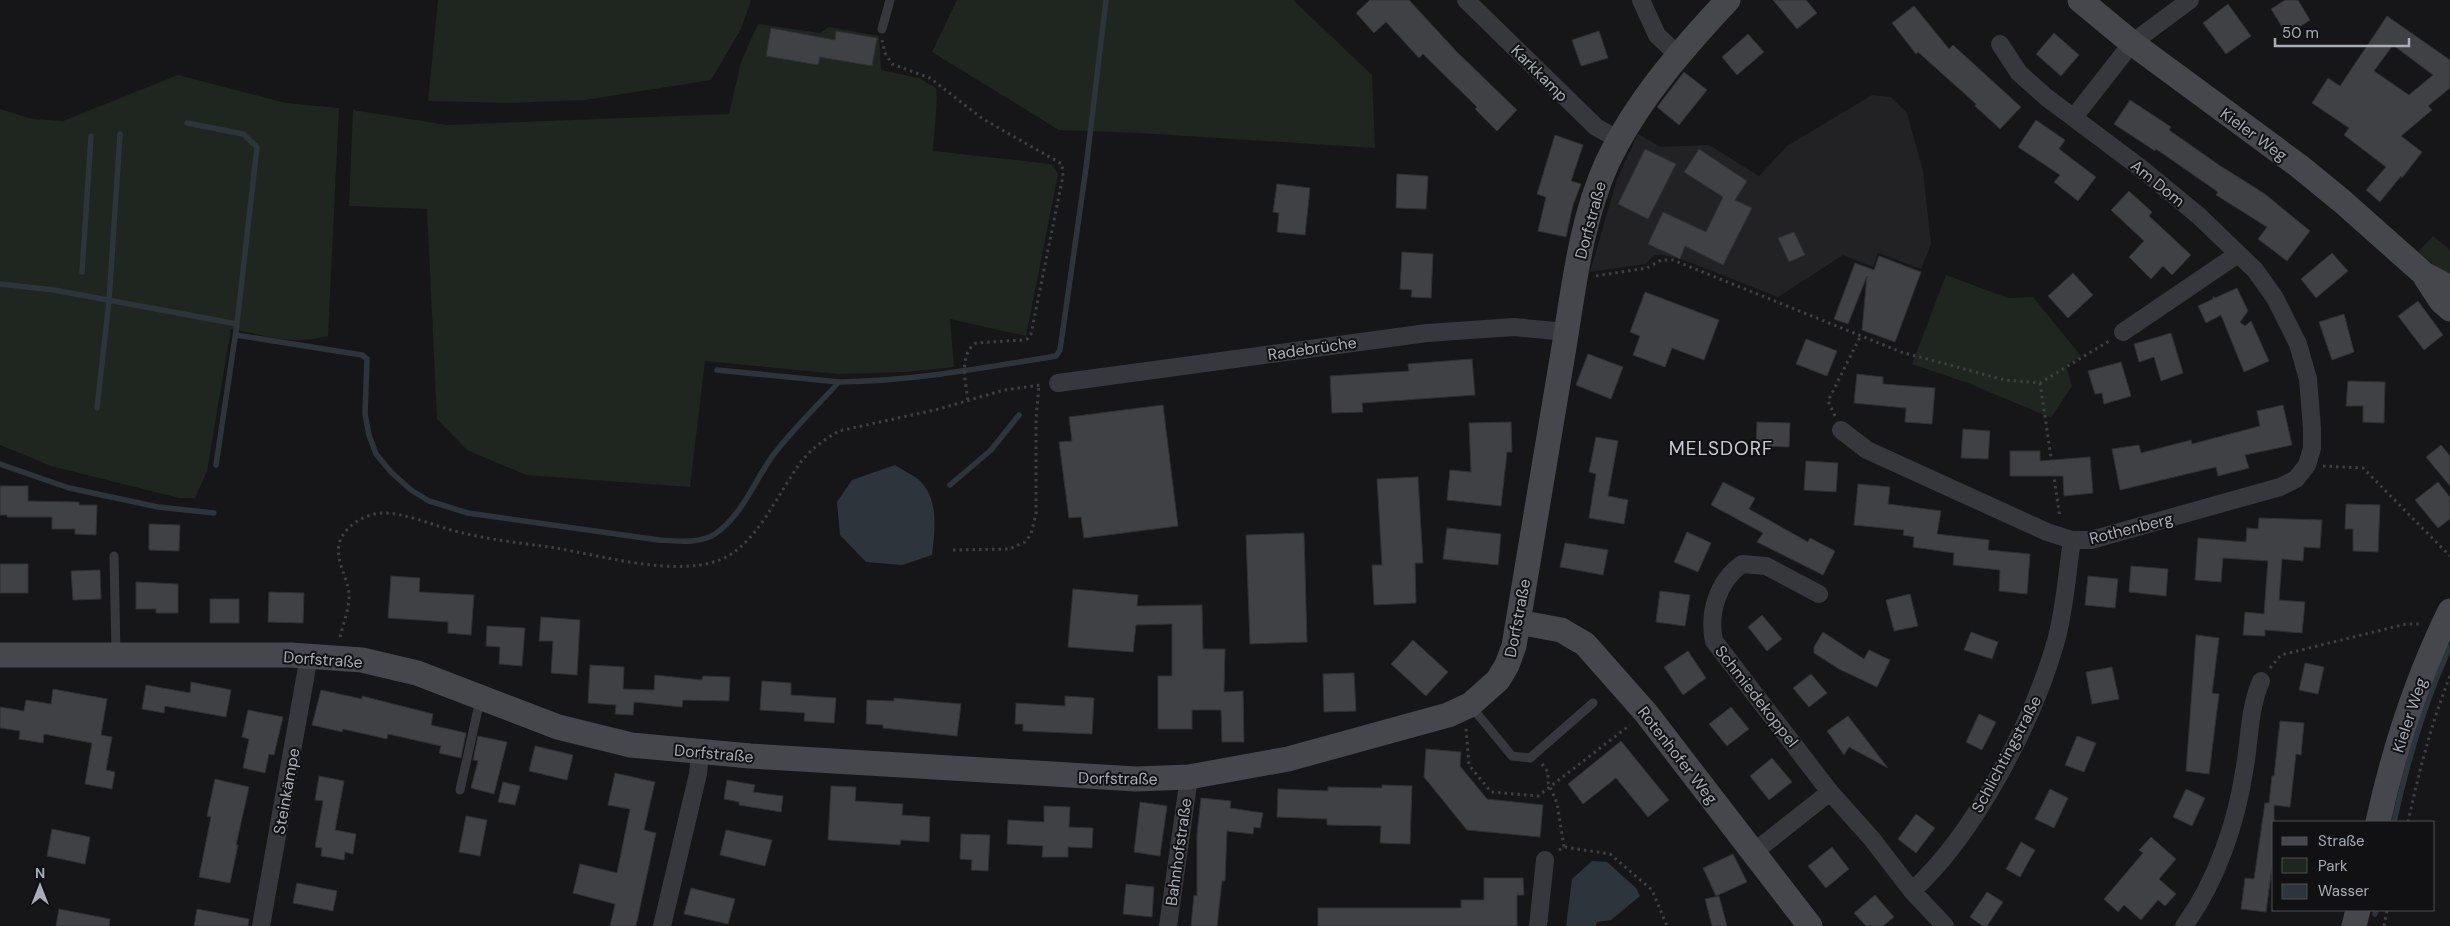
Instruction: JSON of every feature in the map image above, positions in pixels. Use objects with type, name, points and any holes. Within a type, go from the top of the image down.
[{"type":"street","name":"Karkkamp","points":[[1466,0],[1596,127],[1619,140]]},
{"type":"street","points":[[1640,0],[1657,35],[1679,56]]},
{"type":"street","name":"Dorfstraße","points":[[0,655],[309,656],[338,658],[400,668],[558,727],[609,740],[700,753],[1102,779],[1189,777],[1288,758],[1422,723],[1470,705],[1498,680],[1507,665],[1518,622],[1576,275],[1596,191],[1619,140],[1647,96],[1728,0]]},
{"type":"street","name":"Kieler Weg","points":[[2080,0],[2132,43],[2299,166],[2343,202],[2424,274],[2450,288]]},
{"type":"street","points":[[2074,117],[2132,43],[2190,0]]},
{"type":"street","name":"Am Dom","points":[[2000,44],[2020,73],[2046,97],[2199,216],[2263,280],[2286,316],[2308,379],[2312,428],[2307,465]]},
{"type":"street","points":[[2123,332],[2238,254]]},
{"type":"street","name":"Kieler Weg","points":[[2424,274],[2441,301],[2450,309]]},
{"type":"street","name":"Radebrüche","points":[[1058,383],[1428,333],[1514,327],[1566,332]]},
{"type":"street","name":"Rothenberg","points":[[1841,430],[1867,450],[2066,538],[2104,537],[2280,487],[2296,479],[2307,465]]},
{"type":"street","name":"Schlichtingstraße","points":[[1912,891],[1936,868],[1965,830],[2013,747],[2037,698],[2060,622],[2066,538]]},
{"type":"street","name":"Schmiedekoppel","points":[[1819,594],[1766,566],[1742,564],[1730,576],[1717,598],[1712,615],[1712,627],[1718,648],[1830,792],[1872,839],[1912,891],[1945,926]]},
{"type":"street","name":"Kieler Weg","points":[[2378,821],[2404,722],[2420,678],[2450,612]]},
{"type":"street","name":"Rotenhofer Weg","points":[[1518,622],[1561,630],[1585,644],[1646,713],[1810,926]]},
{"type":"street","name":"Steinkämpe","points":[[261,926],[309,656]]},
{"type":"street","points":[[2184,926],[2203,894],[2217,864],[2238,802],[2247,756],[2251,706],[2260,681]]},
{"type":"street","points":[[662,926],[698,774],[700,753]]},
{"type":"street","name":"Bahnhofstraße","points":[[1168,926],[1189,777]]},
{"type":"street","points":[[1754,852],[1830,792]]},
{"type":"street","points":[[1538,926],[1545,860]]},
{"type":"street","points":[[2354,926],[2358,911]]},
{"type":"lane","points":[[882,29],[890,0]]},
{"type":"lane","points":[[114,556],[116,656]]},
{"type":"lane","points":[[460,790],[481,697]]},
{"type":"lane","points":[[1470,705],[1512,756],[1530,758],[1593,703]]},
{"type":"path","points":[[882,29],[883,48],[892,64],[930,78],[983,119],[1062,164],[1063,176],[1031,334],[1027,339],[1022,340],[976,343],[968,351],[965,360],[968,401]]},
{"type":"path","points":[[1576,275],[1590,277],[1647,268],[1660,260],[1673,260],[1901,352],[1990,376],[2024,383],[2040,383],[2123,332]]},
{"type":"path","points":[[1841,430],[1828,401],[1861,336]]},
{"type":"path","points":[[338,658],[349,593],[340,562],[340,542],[347,531],[358,520],[373,514],[394,514],[457,532],[598,556],[660,564],[708,563],[736,553],[748,540],[802,461],[826,439],[839,431],[854,426],[939,409],[1004,390],[1058,383]]},
{"type":"path","points":[[2040,383],[2060,521],[2066,538]]},
{"type":"path","points":[[952,550],[1009,548],[1025,542],[1031,534],[1036,514],[1036,419],[1039,385]]},
{"type":"path","points":[[2307,465],[2362,468],[2450,556]]},
{"type":"path","points":[[2260,681],[2281,656],[2406,624],[2426,624]]},
{"type":"path","points":[[2408,821],[2421,760],[2434,716],[2450,676]]},
{"type":"path","points":[[1536,754],[1548,772],[1548,782],[1557,803],[1564,847],[1610,854],[1652,890],[1667,926]]},
{"type":"path","points":[[2384,926],[2387,911]]},
{"type":"shaded area","points":[[1872,95],[1891,97],[1907,113],[1923,171],[1931,244],[1921,269],[1878,253],[1873,267],[1843,255],[1778,297],[1684,260],[1662,255],[1655,255],[1645,264],[1590,272],[1617,179],[1638,134],[1661,147],[1709,145],[1759,176],[1787,146]]},
{"type":"green space","points":[[438,0],[751,0],[741,29],[711,80],[585,100],[508,103],[428,101]]},
{"type":"green space","points":[[957,0],[1293,0],[1372,75],[1375,148],[1140,133],[1059,130],[932,52]]},
{"type":"green space","points":[[758,24],[820,33],[829,27],[879,36],[881,70],[919,78],[936,88],[933,151],[1051,164],[1058,174],[1026,336],[950,319],[954,367],[906,372],[838,374],[705,361],[690,487],[526,475],[467,450],[437,419],[427,209],[349,206],[353,110],[447,125],[729,114],[741,62]]},
{"type":"green space","points":[[178,75],[286,103],[339,108],[328,336],[315,339],[291,340],[231,329],[207,471],[195,498],[179,498],[51,466],[0,445],[0,109],[32,119],[63,121]]},
{"type":"green space","points":[[2433,236],[2450,250],[2450,278],[2418,252]]},
{"type":"green space","points":[[1946,275],[2008,298],[2033,297],[2081,356],[2066,366],[2072,386],[2051,418],[1968,383],[1912,364]]},
{"type":"water","points":[[895,465],[919,480],[930,496],[934,515],[932,555],[902,565],[866,562],[840,535],[837,502],[852,480]]},
{"type":"water","points":[[1592,861],[1607,862],[1636,888],[1640,896],[1611,920],[1597,922],[1596,926],[1566,926],[1572,879]]},
{"type":"building","points":[[1370,0],[1409,0],[1457,52],[1517,110],[1497,131],[1475,109],[1477,107],[1423,54],[1419,58],[1386,22],[1374,33],[1356,13]]},
{"type":"building","points":[[1773,0],[1806,0],[1817,13],[1797,29]]},
{"type":"building","points":[[2285,0],[2298,0],[2310,20],[2287,35],[2271,9]]},
{"type":"building","points":[[2228,4],[2251,36],[2226,54],[2203,23]]},
{"type":"building","points":[[1914,6],[1949,49],[1953,45],[2021,107],[2000,129],[1975,106],[1976,104],[1918,52],[1916,54],[1892,23]]},
{"type":"building","points":[[2387,16],[2450,60],[2450,88],[2428,106],[2432,110],[2401,136],[2422,152],[2380,202],[2366,190],[2386,167],[2344,135],[2349,128],[2312,103],[2328,78],[2340,86]],"holes":[[[2393,45],[2433,75],[2409,95],[2374,71]]]},
{"type":"building","points":[[771,28],[835,40],[836,31],[877,38],[872,66],[820,57],[818,65],[766,56]]},
{"type":"building","points":[[1599,31],[1608,58],[1581,66],[1572,40]]},
{"type":"building","points":[[2054,33],[2079,55],[2061,76],[2036,54]]},
{"type":"building","points":[[1748,34],[1764,52],[1737,75],[1722,57]]},
{"type":"building","points":[[1684,72],[1707,90],[1679,125],[1657,107]]},
{"type":"building","points":[[2130,100],[2171,127],[2169,130],[2219,165],[2265,194],[2310,231],[2287,261],[2258,239],[2267,227],[2216,195],[2218,192],[2156,149],[2155,151],[2114,124]]},
{"type":"building","points":[[2036,120],[2065,140],[2059,149],[2096,177],[2078,201],[2054,182],[2060,175],[2018,147]]},
{"type":"building","points":[[1555,135],[1583,145],[1571,181],[1581,184],[1573,205],[1566,237],[1538,231],[1546,197],[1537,194]]},
{"type":"building","points":[[1645,149],[1676,164],[1648,219],[1618,204]]},
{"type":"building","points":[[1699,149],[1747,181],[1735,200],[1752,208],[1723,265],[1685,246],[1680,259],[1648,244],[1663,212],[1706,232],[1723,197],[1684,172]]},
{"type":"building","points":[[1397,174],[1428,176],[1426,209],[1396,208]]},
{"type":"building","points":[[1277,184],[1310,188],[1305,235],[1277,232],[1279,213],[1273,212]]},
{"type":"building","points":[[2129,191],[2152,212],[2149,216],[2191,255],[2172,275],[2163,266],[2151,279],[2129,257],[2144,241],[2111,210]]},
{"type":"building","points":[[1794,232],[1805,255],[1789,262],[1778,238]]},
{"type":"building","points":[[1402,252],[1433,254],[1431,298],[1411,297],[1412,290],[1400,289]]},
{"type":"building","points":[[2332,253],[2348,271],[2316,298],[2301,279]]},
{"type":"building","points":[[1879,256],[1921,272],[1895,342],[1862,330],[1867,276],[1848,324],[1834,319],[1855,263],[1874,270]]},
{"type":"building","points":[[2073,273],[2093,295],[2068,318],[2048,296]]},
{"type":"building","points":[[2237,288],[2248,311],[2240,322],[2245,326],[2251,321],[2269,361],[2244,372],[2221,315],[2206,323],[2198,306],[2213,299],[2213,296],[2215,298]]},
{"type":"building","points":[[1645,292],[1719,320],[1704,360],[1672,348],[1665,367],[1633,355],[1640,336],[1630,332]]},
{"type":"building","points":[[2418,301],[2443,335],[2424,350],[2398,316]]},
{"type":"building","points":[[2344,314],[2354,352],[2332,360],[2319,322]]},
{"type":"building","points":[[2171,333],[2183,373],[2161,381],[2154,357],[2139,362],[2134,344]]},
{"type":"building","points":[[1806,339],[1837,351],[1827,376],[1796,364]]},
{"type":"building","points":[[1588,354],[1623,367],[1611,399],[1576,385]]},
{"type":"building","points":[[1472,359],[1475,395],[1362,403],[1363,412],[1332,413],[1330,376],[1409,371],[1408,364]]},
{"type":"building","points":[[2121,362],[2131,396],[2104,404],[2102,393],[2095,394],[2088,371]]},
{"type":"building","points":[[1857,374],[1883,377],[1883,384],[1935,388],[1932,424],[1905,422],[1906,408],[1854,403]]},
{"type":"building","points":[[2348,381],[2385,382],[2384,423],[2363,422],[2363,406],[2346,406]]},
{"type":"building","points":[[1163,405],[1178,526],[1084,538],[1081,517],[1069,518],[1059,442],[1072,441],[1069,417]]},
{"type":"building","points":[[2283,405],[2292,445],[2245,455],[2249,468],[2218,476],[2216,467],[2120,490],[2112,449],[2139,445],[2141,453],[2191,440],[2192,444],[2260,426],[2257,411]]},
{"type":"building","points":[[1511,422],[1512,452],[1507,452],[1501,506],[1447,500],[1450,470],[1471,472],[1469,423]]},
{"type":"building","points":[[1757,422],[1790,423],[1789,447],[1756,446]]},
{"type":"building","points":[[1963,429],[1990,431],[1988,459],[1961,458]]},
{"type":"building","points":[[1596,437],[1618,441],[1608,496],[1628,500],[1624,524],[1589,518],[1596,474],[1589,472]]},
{"type":"building","points":[[2441,445],[2450,456],[2450,486],[2426,457]]},
{"type":"building","points":[[2010,451],[2040,451],[2040,461],[2090,457],[2093,493],[2064,496],[2063,476],[2010,476]]},
{"type":"building","points":[[1806,461],[1838,463],[1836,492],[1804,490]]},
{"type":"building","points":[[1418,477],[1423,563],[1415,563],[1416,603],[1374,605],[1372,565],[1382,565],[1377,479]]},
{"type":"building","points":[[1723,482],[1755,498],[1749,509],[1808,542],[1810,538],[1835,551],[1823,575],[1757,542],[1763,533],[1711,505]]},
{"type":"building","points":[[2438,482],[2450,497],[2450,519],[2438,528],[2415,500]]},
{"type":"building","points":[[1858,484],[1890,487],[1888,504],[1941,511],[1937,534],[1989,540],[1988,550],[2030,554],[2027,594],[1999,591],[2000,570],[1953,565],[1954,553],[1913,547],[1914,537],[1903,535],[1904,530],[1854,525]]},
{"type":"building","points":[[0,486],[28,486],[28,501],[79,502],[79,505],[97,505],[96,535],[75,534],[75,529],[52,529],[52,517],[7,517],[7,515],[0,515]]},
{"type":"building","points":[[2346,504],[2380,505],[2378,552],[2353,551],[2353,529],[2345,529]]},
{"type":"building","points":[[2259,518],[2322,520],[2320,548],[2304,547],[2303,561],[2282,559],[2279,600],[2305,602],[2302,633],[2265,630],[2265,636],[2243,635],[2245,612],[2264,614],[2268,561],[2223,558],[2221,582],[2195,580],[2198,538],[2246,542],[2247,528],[2258,529]]},
{"type":"building","points":[[149,524],[180,525],[179,551],[149,550]]},
{"type":"building","points":[[1447,528],[1501,534],[1498,565],[1443,559]]},
{"type":"building","points":[[1687,532],[1711,543],[1698,572],[1674,562]]},
{"type":"building","points":[[1304,533],[1307,642],[1250,644],[1246,535]]},
{"type":"building","points":[[1565,543],[1608,550],[1603,575],[1560,567]]},
{"type":"building","points":[[0,564],[28,564],[28,593],[0,593]]},
{"type":"building","points":[[2131,566],[2168,569],[2166,596],[2129,592]]},
{"type":"building","points":[[100,570],[101,599],[73,600],[71,571]]},
{"type":"building","points":[[391,576],[420,578],[419,592],[474,595],[471,635],[448,633],[448,622],[388,618]]},
{"type":"building","points":[[2088,576],[2118,579],[2115,608],[2085,605]]},
{"type":"building","points":[[136,582],[178,584],[178,613],[156,613],[156,609],[136,609]]},
{"type":"building","points":[[1073,589],[1138,595],[1137,606],[1202,605],[1203,649],[1225,649],[1224,692],[1243,691],[1244,742],[1222,742],[1221,710],[1192,710],[1192,729],[1158,729],[1158,676],[1172,676],[1172,624],[1136,625],[1133,652],[1068,647]]},
{"type":"building","points":[[1660,591],[1690,595],[1685,626],[1656,622]]},
{"type":"building","points":[[269,592],[304,593],[303,623],[268,622]]},
{"type":"building","points":[[1910,594],[1918,626],[1894,631],[1886,600]]},
{"type":"building","points":[[210,599],[239,599],[239,623],[210,623]]},
{"type":"building","points":[[1762,615],[1782,639],[1767,651],[1748,627]]},
{"type":"building","points":[[541,617],[580,620],[577,675],[551,673],[553,641],[539,641]]},
{"type":"building","points":[[487,626],[525,628],[522,666],[499,664],[500,647],[486,646]]},
{"type":"building","points":[[1823,632],[1864,659],[1869,650],[1890,660],[1877,687],[1839,669],[1814,653],[1814,647]]},
{"type":"building","points":[[1971,632],[1998,642],[1992,659],[1964,650]]},
{"type":"building","points":[[2196,635],[2219,638],[2212,693],[2219,694],[2209,774],[2186,771]]},
{"type":"building","points":[[1413,640],[1448,672],[1426,696],[1391,664]]},
{"type":"building","points":[[1688,651],[1706,678],[1683,695],[1664,667]]},
{"type":"building","points":[[2305,663],[2324,667],[2318,694],[2299,690]]},
{"type":"building","points":[[590,665],[624,667],[623,689],[654,690],[655,675],[702,680],[703,676],[730,677],[729,701],[683,700],[682,707],[634,702],[633,715],[615,714],[616,705],[588,703]]},
{"type":"building","points":[[2112,667],[2119,699],[2092,704],[2086,672]]},
{"type":"building","points":[[1354,673],[1356,711],[1324,712],[1323,674]]},
{"type":"building","points":[[1811,674],[1827,693],[1809,707],[1793,688]]},
{"type":"building","points":[[762,681],[791,683],[791,695],[836,698],[834,723],[804,721],[805,713],[760,710]]},
{"type":"building","points":[[191,682],[231,690],[226,717],[165,706],[164,713],[142,709],[146,685],[190,693]]},
{"type":"building","points":[[53,689],[107,699],[101,735],[112,737],[106,770],[115,772],[112,789],[85,784],[92,743],[44,734],[43,743],[19,739],[20,731],[0,728],[0,707],[24,711],[26,700],[51,704]]},
{"type":"building","points":[[321,690],[362,699],[362,696],[433,714],[431,725],[466,733],[461,758],[439,753],[441,746],[388,734],[387,739],[343,729],[342,732],[312,725]]},
{"type":"building","points":[[1065,696],[1094,698],[1092,734],[1023,731],[1023,724],[1015,724],[1016,703],[1065,706]]},
{"type":"building","points":[[894,698],[961,704],[957,736],[883,728],[883,725],[866,724],[867,700],[894,701]]},
{"type":"building","points":[[1731,707],[1749,729],[1727,746],[1709,724]]},
{"type":"building","points":[[248,710],[283,717],[274,755],[269,754],[265,773],[243,768],[249,739],[242,737]]},
{"type":"building","points":[[1979,714],[1996,722],[1982,750],[1966,742]]},
{"type":"building","points":[[1848,716],[1888,768],[1849,747],[1844,755],[1827,731]]},
{"type":"building","points":[[2280,721],[2304,723],[2301,755],[2296,754],[2290,807],[2274,805],[2272,867],[2266,912],[2241,909],[2245,878],[2254,879],[2265,803],[2269,803],[2272,776],[2274,776]]},
{"type":"building","points":[[478,736],[507,742],[494,794],[471,788],[478,761],[473,760]]},
{"type":"building","points":[[2077,736],[2096,743],[2084,772],[2065,765]]},
{"type":"building","points":[[1621,741],[1669,800],[1648,817],[1616,778],[1583,804],[1568,784]]},
{"type":"building","points":[[535,746],[573,755],[567,780],[529,771]]},
{"type":"building","points":[[1426,749],[1461,752],[1460,766],[1487,799],[1543,805],[1540,837],[1467,830],[1424,777]]},
{"type":"building","points":[[1772,758],[1792,782],[1769,800],[1750,776]]},
{"type":"building","points":[[615,773],[655,782],[644,830],[656,833],[636,926],[610,926],[615,904],[573,893],[580,864],[617,873],[630,809],[608,805]]},
{"type":"building","points":[[319,776],[344,781],[335,830],[356,834],[353,854],[345,852],[344,860],[321,856],[322,848],[315,847],[323,801],[315,800]]},
{"type":"building","points":[[215,779],[249,787],[230,883],[199,877],[211,817],[207,816]]},
{"type":"building","points":[[727,780],[755,785],[753,792],[783,796],[781,812],[739,805],[739,802],[724,799]]},
{"type":"building","points":[[503,782],[520,786],[515,805],[498,802]]},
{"type":"building","points":[[1382,785],[1412,786],[1410,844],[1380,843],[1381,826],[1327,825],[1327,819],[1277,817],[1278,789],[1328,791],[1328,787],[1382,788]]},
{"type":"building","points":[[831,786],[856,787],[855,801],[903,804],[902,815],[930,817],[929,842],[901,840],[900,845],[828,840]]},
{"type":"building","points":[[2050,789],[2068,798],[2054,828],[2035,819]]},
{"type":"building","points":[[2186,789],[2205,798],[2192,826],[2173,817]]},
{"type":"building","points":[[1201,798],[1231,801],[1230,808],[1263,813],[1260,828],[1254,827],[1253,834],[1227,831],[1225,881],[1222,881],[1217,926],[1191,926],[1194,895],[1197,896],[1197,834]]},
{"type":"building","points":[[1140,802],[1167,806],[1160,856],[1134,852]]},
{"type":"building","points":[[1044,806],[1070,807],[1069,827],[1093,828],[1092,848],[1068,847],[1068,857],[1042,857],[1043,846],[1007,844],[1008,820],[1044,822]]},
{"type":"building","points":[[1916,814],[1935,828],[1916,853],[1898,839]]},
{"type":"building","points":[[466,816],[487,820],[480,856],[459,852]]},
{"type":"building","points":[[52,829],[90,837],[85,864],[47,856]]},
{"type":"building","points":[[726,830],[772,840],[765,866],[720,855]]},
{"type":"building","points":[[961,834],[990,835],[988,871],[971,870],[972,860],[960,859]]},
{"type":"building","points":[[2151,837],[2176,859],[2159,879],[2176,894],[2165,906],[2158,900],[2141,920],[2124,905],[2118,912],[2104,899],[2143,853],[2139,850]]},
{"type":"building","points":[[2021,842],[2035,850],[2020,877],[2006,869]]},
{"type":"building","points":[[1832,847],[1849,869],[1826,888],[1808,866]]},
{"type":"building","points":[[1733,854],[1747,882],[1716,896],[1703,868]]},
{"type":"building","points":[[1484,878],[1523,878],[1524,895],[1517,895],[1517,926],[1318,926],[1318,908],[1461,908],[1461,900],[1484,900]]},
{"type":"building","points":[[297,883],[337,891],[333,911],[293,903]]},
{"type":"building","points":[[1126,884],[1154,887],[1152,917],[1123,914]]},
{"type":"building","points":[[691,888],[735,899],[728,924],[684,914]]},
{"type":"building","points":[[1987,892],[2003,902],[1987,926],[1983,926],[1970,917]]},
{"type":"building","points":[[1875,895],[1894,917],[1883,926],[1866,926],[1854,913]]},
{"type":"building","points":[[1719,896],[1727,926],[1712,926],[1705,899]]},
{"type":"building","points":[[59,909],[110,919],[109,926],[56,926]]},
{"type":"building","points":[[197,909],[249,919],[248,926],[194,926]]},
{"type":"waterway","points":[[236,335],[362,355],[367,359],[365,414],[369,435],[376,454],[391,472],[411,490],[429,501],[468,513],[659,540],[688,541],[709,537],[725,526],[733,517],[774,454],[839,382],[921,376],[1056,356],[1060,350],[1086,168],[1106,0]]},
{"type":"waterway","points":[[187,123],[243,134],[257,147],[237,324],[216,465]]},
{"type":"waterway","points":[[97,408],[109,301],[120,134]]},
{"type":"waterway","points":[[82,272],[91,136]]},
{"type":"waterway","points":[[0,284],[54,290],[237,324]]},
{"type":"waterway","points":[[717,370],[839,382]]},
{"type":"waterway","points":[[950,485],[991,450],[1019,415]]},
{"type":"waterway","points":[[0,464],[69,488],[158,507],[214,513]]},
{"type":"waterway","points":[[2394,821],[2417,733],[2450,647]]},
{"type":"district","name":"MELSDORF","points":[[1721,448]]}]
